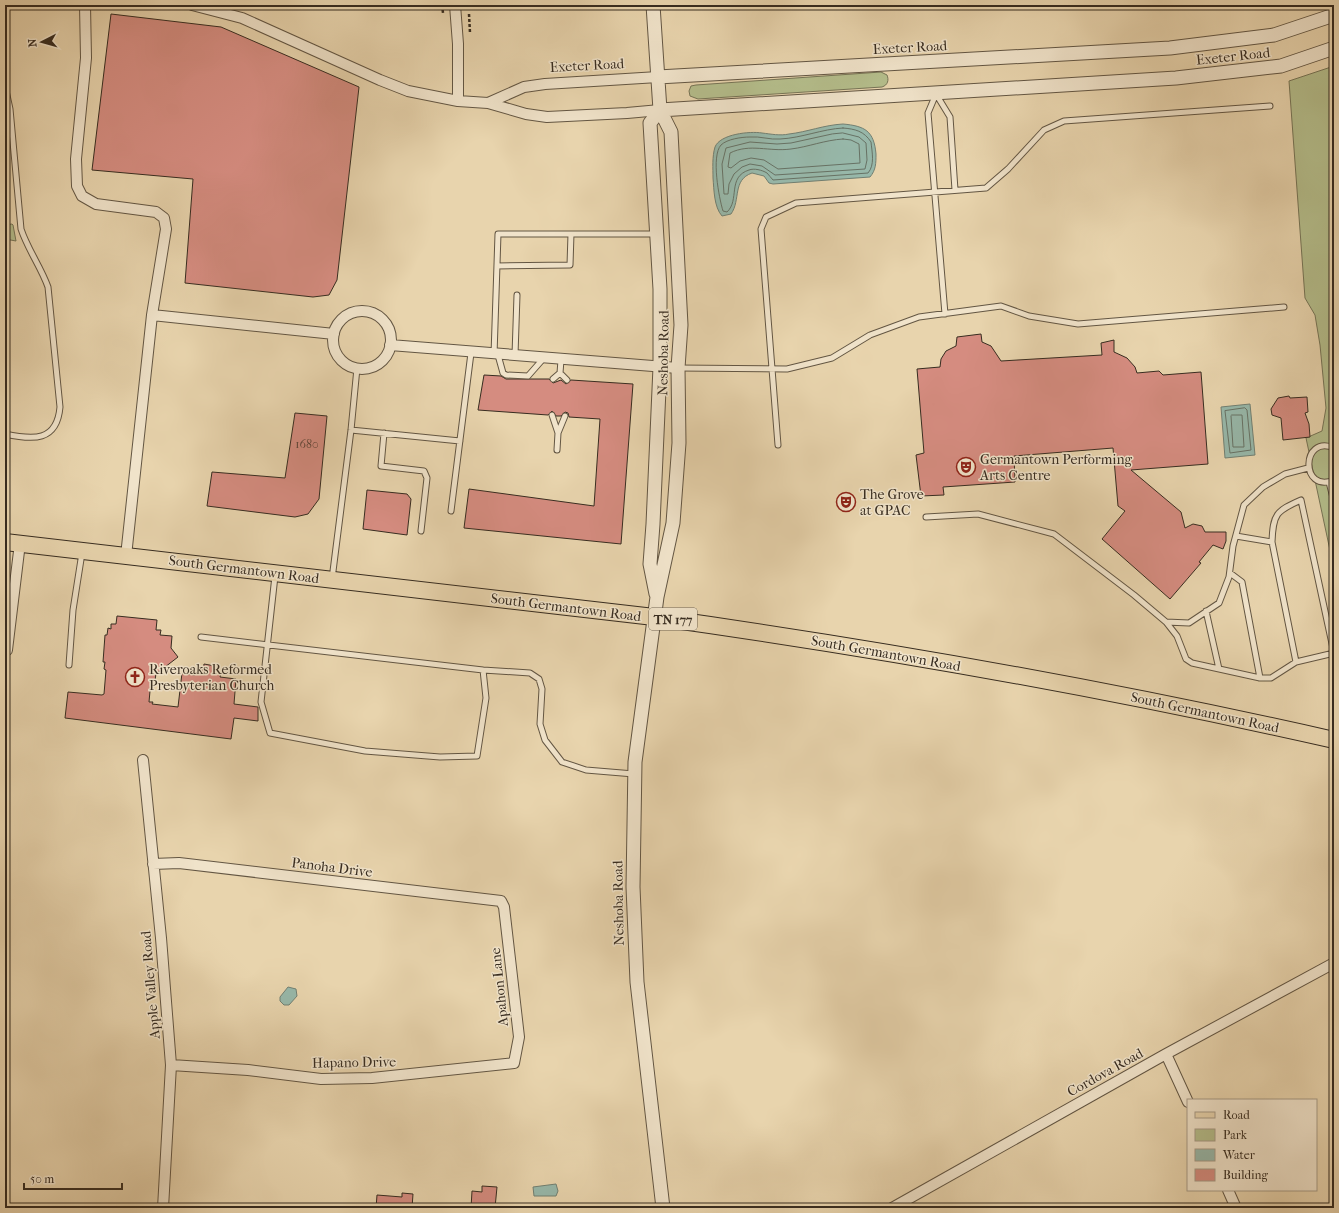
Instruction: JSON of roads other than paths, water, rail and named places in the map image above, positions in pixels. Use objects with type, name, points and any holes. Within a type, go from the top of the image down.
[{"type":"main road","name":"South Germantown Road","points":[[12,542],[654,617],[761,631],[1063,683],[1219,714],[1334,740]]},
{"type":"street","points":[[85,5],[86,58],[76,159],[77,186],[82,196],[96,204],[156,212],[164,218],[166,229],[152,314],[126,556]]},
{"type":"street","name":"Exeter Road","points":[[192,5],[242,18],[380,80],[408,91],[458,101],[488,103],[526,114],[547,117],[1147,81],[1281,66],[1334,48]]},
{"type":"street","name":"Neshoba Road","points":[[653,5],[660,110],[671,132],[681,324],[678,368],[678,443],[673,523],[657,597],[635,775],[633,887],[637,982],[663,1208]]},
{"type":"street","points":[[451,6],[458,44],[458,101]]},
{"type":"street","name":"Exeter Road","points":[[488,103],[524,87],[545,84],[1170,48],[1274,34],[1334,14]]},
{"type":"street","name":"Neshoba Road","points":[[657,597],[650,564],[654,517],[660,367],[660,289],[650,123],[660,110]]},
{"type":"street","points":[[364,311],[374,314],[382,319],[388,327],[390,345],[387,354],[378,364],[366,369],[357,368],[348,365],[341,360],[334,343],[334,334],[342,320],[356,312],[364,311]]},
{"type":"street","points":[[152,314],[334,334]]},
{"type":"street","points":[[390,345],[543,359],[678,368]]},
{"type":"street","points":[[6,650],[12,542]]},
{"type":"street","name":"Apple Valley Road","points":[[143,760],[171,1065],[163,1208]]},
{"type":"street","name":"Panoha Drive","points":[[153,864],[179,863],[493,900],[501,901],[504,907]]},
{"type":"street","name":"Apahon Lane","points":[[504,907],[519,1037],[514,1063]]},
{"type":"street","name":"Cordova Road","points":[[892,1208],[1166,1054],[1334,963]]},
{"type":"street","points":[[1166,1054],[1187,1100]]},
{"type":"street","name":"Hapano Drive","points":[[171,1065],[248,1070],[320,1079],[372,1078],[514,1063]]},
{"type":"street","points":[[1228,1191],[1236,1208]]},
{"type":"lane","points":[[5,86],[10,108],[21,228],[26,244],[45,276],[48,287],[60,407],[57,425],[50,432],[31,438],[5,434]]},
{"type":"lane","points":[[936,94],[950,117],[955,190]]},
{"type":"lane","points":[[936,94],[928,113],[945,314]]},
{"type":"lane","points":[[778,445],[761,229],[766,217],[796,203],[986,188],[1008,170],[1044,130],[1064,121],[1270,106]]},
{"type":"lane","points":[[543,359],[528,376],[503,373],[496,355],[498,234],[656,234]]},
{"type":"lane","points":[[497,266],[570,265],[570,234]]},
{"type":"lane","points":[[515,356],[518,295]]},
{"type":"lane","points":[[678,368],[772,369],[800,367],[832,358],[870,335],[919,317],[1001,306],[1029,316],[1078,324],[1284,307]]},
{"type":"lane","points":[[451,511],[471,353]]},
{"type":"lane","points":[[553,379],[560,373],[562,360]]},
{"type":"lane","points":[[332,580],[351,430],[357,368]]},
{"type":"lane","points":[[560,373],[567,380]]},
{"type":"lane","points":[[552,415],[558,433]]},
{"type":"lane","points":[[557,450],[558,433],[565,416]]},
{"type":"lane","points":[[351,430],[460,441]]},
{"type":"lane","points":[[384,433],[381,466],[424,471],[427,478],[421,531]]},
{"type":"lane","points":[[1334,448],[1323,446],[1316,449],[1308,460],[1308,468],[1316,479],[1322,482],[1332,481],[1334,502]]},
{"type":"lane","points":[[1166,622],[1189,623],[1218,603],[1230,573],[1236,536],[1244,505],[1263,487],[1285,474],[1308,468]]},
{"type":"lane","points":[[926,517],[978,514],[1054,534],[1134,595],[1166,622],[1177,636],[1186,659],[1192,663],[1260,678],[1276,676],[1296,662],[1334,653],[1301,500],[1282,509],[1272,522],[1272,542],[1296,662]]},
{"type":"lane","points":[[1236,536],[1272,542]]},
{"type":"lane","points":[[69,665],[73,610],[82,550]]},
{"type":"lane","points":[[276,573],[261,702],[270,733],[365,751],[440,757],[477,756],[486,698],[483,670]]},
{"type":"lane","points":[[1230,573],[1242,582],[1260,678]]},
{"type":"lane","points":[[1206,612],[1219,669]]},
{"type":"lane","points":[[201,637],[267,646],[483,670],[530,673],[539,679],[542,689],[540,724],[545,740],[562,762],[586,770],[635,775]]},
{"type":"water","points":[[843,124],[863,128],[873,140],[875,146],[876,163],[875,169],[870,177],[773,184],[769,183],[764,176],[752,173],[746,176],[739,185],[736,203],[731,214],[722,216],[719,212],[714,193],[713,155],[715,147],[723,139],[736,134],[757,132],[786,135]]},
{"type":"water","points":[[1250,404],[1255,455],[1225,458],[1221,407]]},
{"type":"water","points":[[288,987],[296,989],[297,996],[289,1005],[284,1005],[280,1001],[280,997]]},
{"type":"water","points":[[556,1184],[558,1191],[556,1196],[534,1196],[533,1187]]},
{"type":"place","name":"Germantown Performing Arts Centre","points":[[966,467]]},
{"type":"place","name":"The Grove at GPAC","points":[[846,502]]},
{"type":"place","name":"Riveroaks Reformed Presbyterian Church","points":[[135,677]]}]
